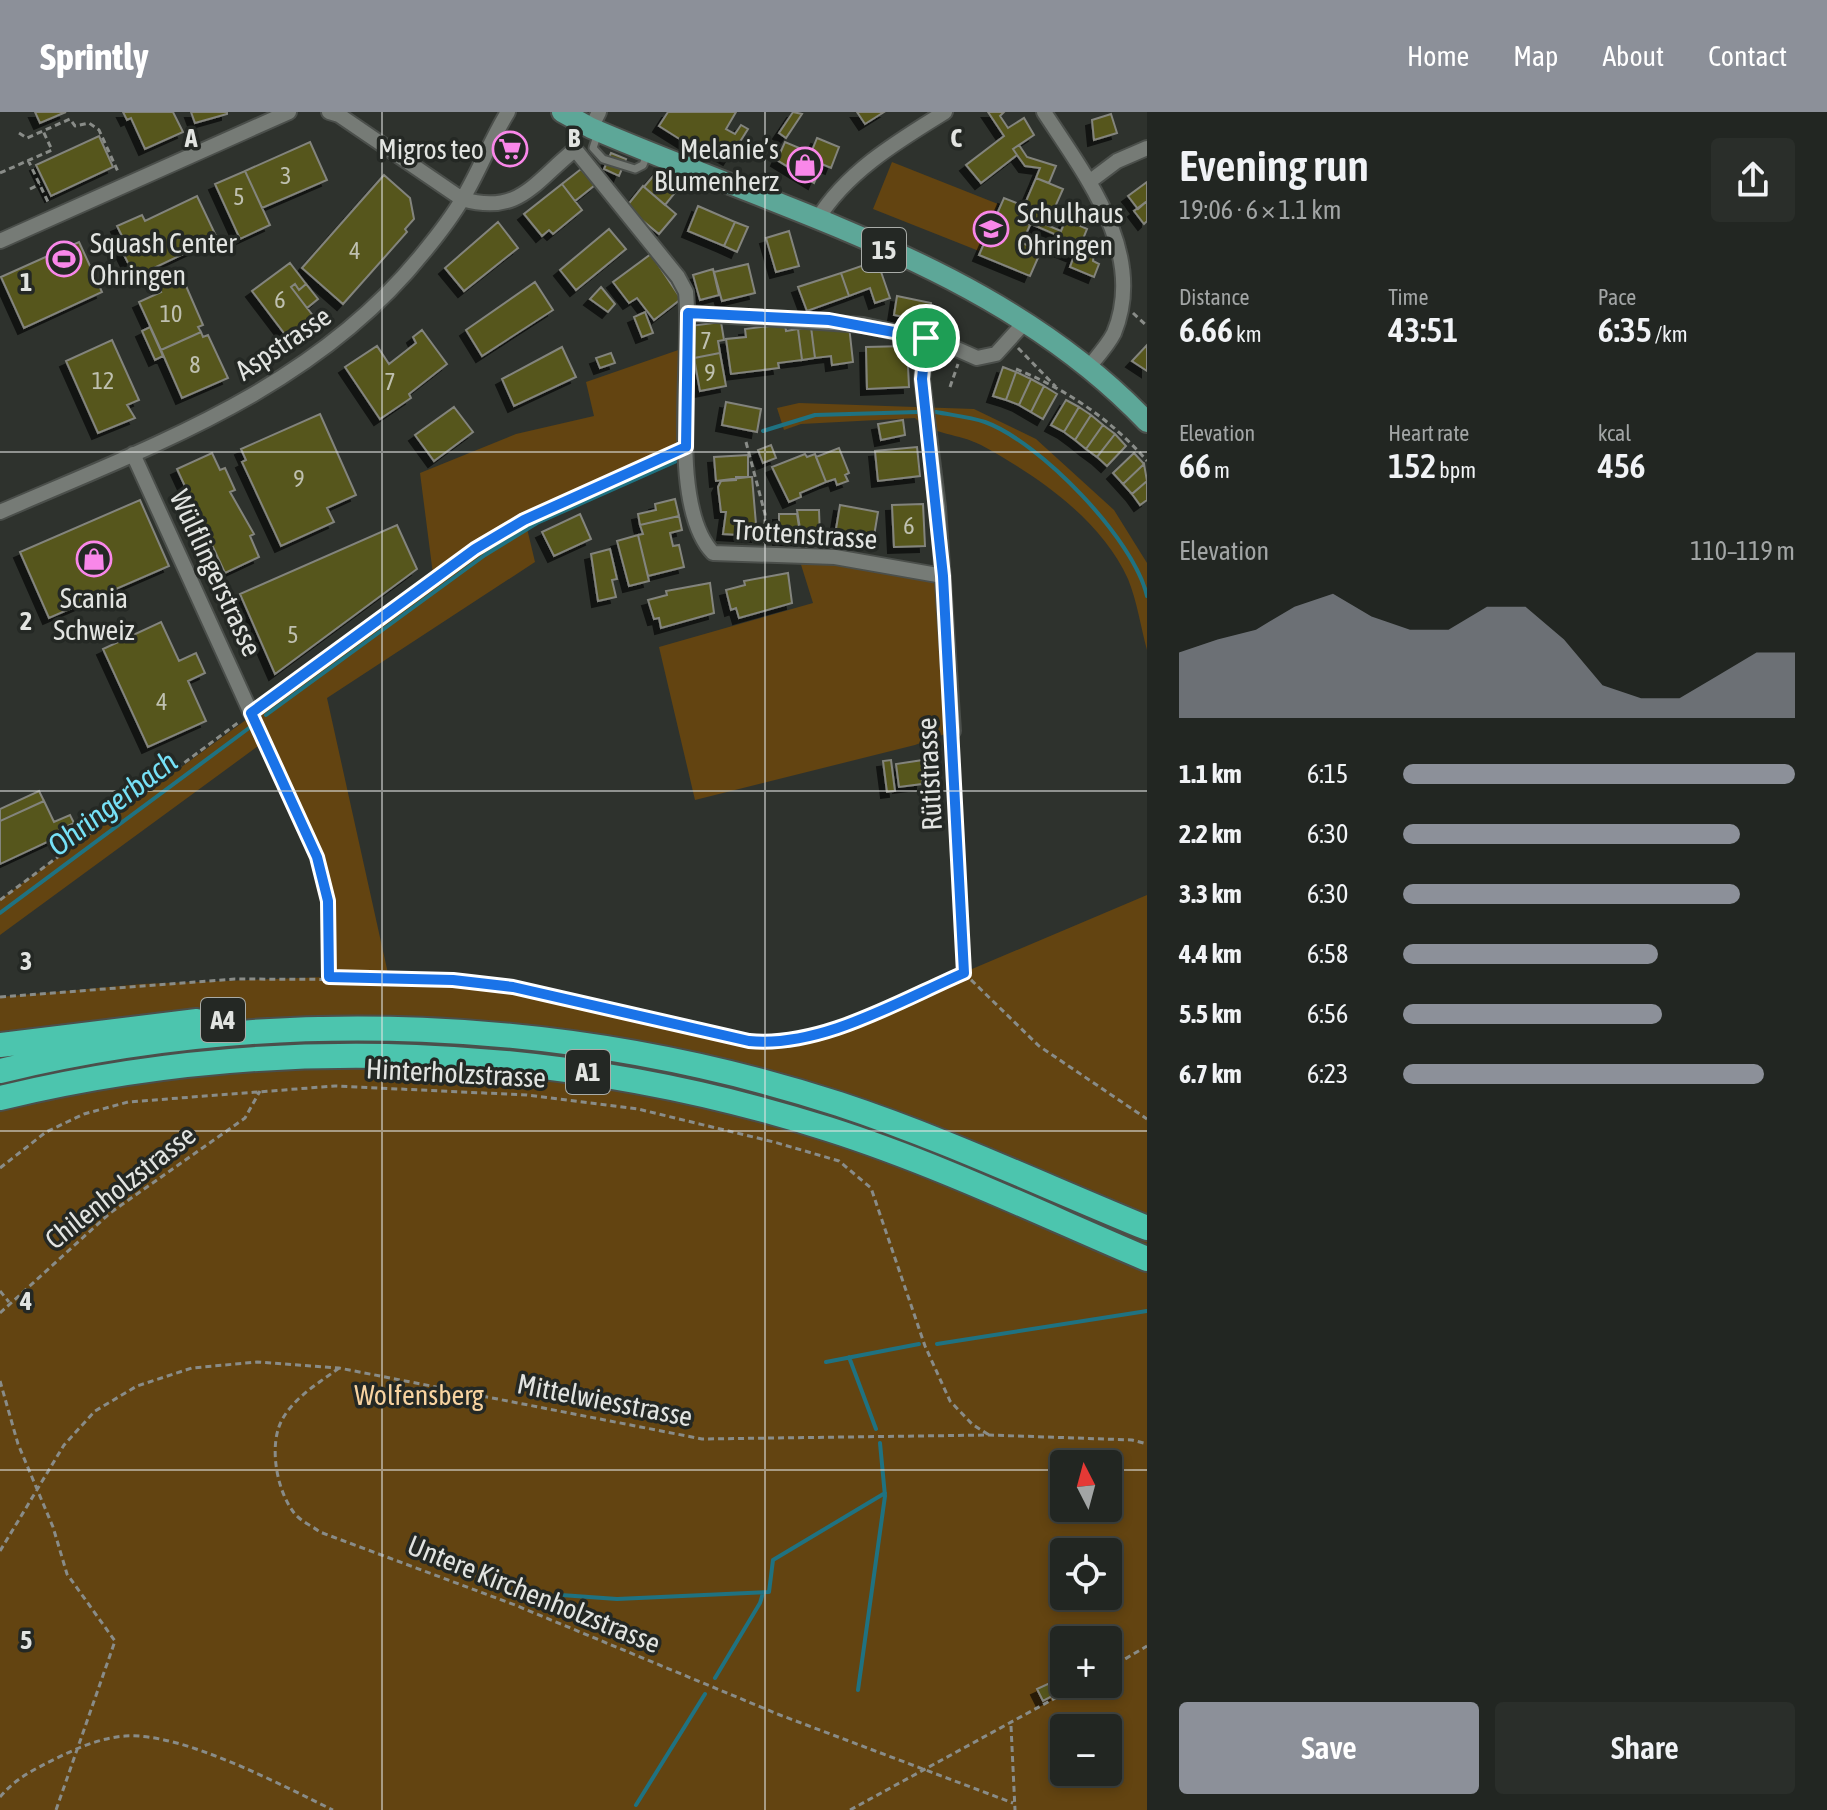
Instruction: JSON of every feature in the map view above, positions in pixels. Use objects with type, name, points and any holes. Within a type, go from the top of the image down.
[{"type":"highway","name":"A4","points":[[0,1045],[236,1019],[323,1029]]},
{"type":"highway","name":"A1","points":[[0,1071],[163,1041],[323,1029],[430,1030],[523,1037],[603,1048],[721,1071],[811,1096],[913,1130],[1147,1228]]},
{"type":"highway","name":"A1","points":[[0,1098],[114,1075],[258,1059],[402,1056],[559,1068],[714,1097],[828,1129],[940,1169],[1147,1259]]},
{"type":"main road","name":"15","points":[[562,112],[596,124],[649,151],[817,220],[966,287],[1025,322],[1088,368],[1147,422]]},
{"type":"street","points":[[0,241],[289,112]]},
{"type":"street","points":[[329,112],[339,115],[462,199]]},
{"type":"street","name":"Aspstrasse","points":[[0,512],[219,416],[324,351],[390,291],[462,199],[508,112]]},
{"type":"street","points":[[817,220],[831,197],[863,168],[945,112]]},
{"type":"street","points":[[1044,112],[1117,232],[1126,267],[1120,318],[1113,335],[1088,368]]},
{"type":"street","points":[[1089,182],[1117,161],[1147,148]]},
{"type":"street","name":"Trottenstrasse","points":[[462,199],[482,205],[507,204],[572,152],[578,153],[678,277],[686,292],[688,313],[687,483],[701,541],[713,553],[835,557],[943,576]]},
{"type":"street","points":[[688,313],[829,320],[926,338],[977,358],[996,354],[1025,322]]},
{"type":"street","name":"Rütistrasse","points":[[926,338],[922,379],[943,576],[953,731]]},
{"type":"street","name":"Wülflingerstrasse","points":[[133,454],[251,713]]},
{"type":"path","points":[[19,133],[27,138],[70,119],[75,126],[89,123],[99,130],[124,184]]},
{"type":"path","points":[[0,173],[52,150],[43,131]]},
{"type":"path","points":[[28,160],[55,216]]},
{"type":"path","points":[[30,189],[40,184]]},
{"type":"path","points":[[1018,348],[1057,385],[1055,387]]},
{"type":"path","points":[[950,387],[957,364]]},
{"type":"path","points":[[1016,369],[1055,387],[1107,421],[1147,461]]},
{"type":"path","points":[[746,442],[765,514],[765,540]]},
{"type":"path","points":[[0,900],[475,549],[524,520],[686,447]]},
{"type":"path","points":[[251,713],[317,857],[328,901],[329,977]]},
{"type":"path","name":"Rütistrasse","points":[[953,731],[964,973]]},
{"type":"path","points":[[0,997],[158,983],[329,977],[453,980],[513,987],[749,1041],[777,1043],[809,1038],[964,973],[1039,1046],[1147,1119]]},
{"type":"path","name":"Hinterholzstrasse","points":[[0,1168],[46,1132],[84,1114],[128,1102],[260,1091],[393,1087],[527,1095],[638,1109],[839,1161],[871,1188],[925,1346],[950,1401],[972,1424],[989,1435]]},
{"type":"path","name":"Chilenholzstrasse","points":[[0,1313],[110,1213],[245,1118],[260,1091]]},
{"type":"path","points":[[0,1291],[9,1302]]},
{"type":"path","name":"Mittelwiesstrasse","points":[[0,1551],[64,1445],[95,1411],[137,1386],[192,1368],[257,1362],[339,1368],[702,1439],[989,1435],[1132,1440],[1147,1444]]},
{"type":"path","name":"Untere Kirchenholzstrasse","points":[[339,1368],[299,1397],[282,1419],[275,1439],[284,1495],[296,1515],[320,1532],[515,1605],[780,1715],[927,1767],[1013,1803]]},
{"type":"path","points":[[0,1381],[18,1444],[53,1527],[67,1574],[115,1641],[56,1810]]},
{"type":"path","points":[[1122,1661],[1147,1646]]},
{"type":"path","points":[[850,1810],[1056,1698]]},
{"type":"path","points":[[1010,1724],[1015,1810]]},
{"type":"path","points":[[0,1797],[16,1779],[77,1748],[127,1736],[166,1742],[231,1761],[333,1810]]},
{"type":"green space","points":[[892,162],[998,204],[979,251],[873,209]]},
{"type":"green space","name":"Wolfensberg","points":[[687,347],[686,447],[525,520],[535,562],[327,698],[389,978],[513,987],[749,1041],[777,1043],[809,1038],[1147,895],[1147,1810],[0,1810],[0,997],[142,984],[328,977],[329,943],[327,912],[314,855],[265,741],[0,935],[0,900],[434,582],[420,473],[516,434],[594,416],[586,382]]},
{"type":"green space","points":[[799,403],[974,409],[1036,439],[1114,510],[1147,563],[1147,650],[1131,587],[1116,557],[1084,518],[1045,485],[981,445],[930,428],[915,418],[801,424],[784,430],[777,408]]},
{"type":"green space","points":[[798,555],[943,576],[953,731],[915,745],[695,800],[659,647],[813,603]]},
{"type":"building","points":[[35,112],[66,112],[40,123]]},
{"type":"building","points":[[123,112],[173,112],[183,132],[145,149],[131,118],[127,120]]},
{"type":"building","points":[[191,112],[227,112],[227,114],[195,123]]},
{"type":"building","points":[[668,112],[736,112],[726,129],[735,134],[741,125],[748,129],[729,159],[713,150],[710,154],[691,142],[689,145],[659,126]]},
{"type":"building","points":[[793,112],[802,114],[786,138],[779,133]]},
{"type":"building","points":[[857,112],[884,112],[865,124]]},
{"type":"building","name":"Schulhaus Ohringen","points":[[988,112],[1004,112],[1000,116],[1008,128],[1024,118],[1034,135],[1013,149],[1017,155],[981,183],[966,165],[1004,136]]},
{"type":"building","points":[[1111,114],[1117,133],[1094,140],[1092,120]]},
{"type":"building","points":[[99,136],[113,167],[51,196],[36,165]]},
{"type":"building","points":[[817,138],[839,147],[831,168],[822,164],[814,183],[777,160],[785,142],[811,153]]},
{"type":"building","points":[[310,142],[327,180],[262,208],[245,171]]},
{"type":"building","points":[[1019,145],[1027,157],[1056,166],[1049,183],[1036,178],[1040,168],[1025,166],[1013,149]]},
{"type":"building","points":[[611,153],[626,159],[619,176],[604,169]]},
{"type":"building","points":[[660,168],[682,184],[665,205],[644,187]]},
{"type":"building","points":[[581,169],[595,185],[575,201],[562,184]]},
{"type":"building","points":[[245,171],[270,225],[240,239],[215,184]]},
{"type":"building","points":[[384,175],[410,198],[414,219],[405,229],[407,232],[343,304],[302,268]]},
{"type":"building","points":[[1036,178],[1063,189],[1047,225],[1028,217],[1026,223],[1030,225],[1022,243],[1041,251],[1030,276],[979,255],[1004,198],[1024,206]]},
{"type":"building","points":[[1147,182],[1147,201],[1138,209],[1128,196]]},
{"type":"building","points":[[562,184],[582,210],[553,234],[549,230],[542,236],[524,214]]},
{"type":"building","points":[[643,186],[676,214],[659,234],[626,207]]},
{"type":"building","points":[[197,196],[217,238],[135,277],[120,247],[126,244],[117,226],[142,215],[145,221]]},
{"type":"building","points":[[1147,201],[1147,221],[1144,224],[1134,211]]},
{"type":"building","points":[[698,206],[735,222],[724,246],[688,231]]},
{"type":"building","points":[[1028,217],[1061,231],[1059,236],[1026,222]]},
{"type":"building","points":[[1066,219],[1087,229],[1083,239],[1095,244],[1093,261],[1099,264],[1094,277],[1070,267],[1074,256],[1054,248]]},
{"type":"building","points":[[498,222],[518,248],[464,291],[445,268]]},
{"type":"building","points":[[735,222],[748,227],[737,252],[724,246]]},
{"type":"building","points":[[609,229],[626,249],[576,290],[560,270]]},
{"type":"building","points":[[789,231],[799,266],[776,272],[766,238]]},
{"type":"building","points":[[79,242],[102,292],[24,328],[1,277]]},
{"type":"building","points":[[651,254],[681,299],[654,320],[637,298],[629,303],[613,282]]},
{"type":"building","points":[[290,263],[306,284],[299,290],[295,284],[291,287],[317,321],[290,341],[252,291]]},
{"type":"building","points":[[878,263],[890,298],[875,303],[870,288],[849,296],[841,273]]},
{"type":"building","points":[[748,264],[755,293],[722,301],[714,272]]},
{"type":"building","points":[[713,269],[719,295],[700,300],[693,275]]},
{"type":"building","points":[[841,273],[849,296],[807,311],[798,287]]},
{"type":"building","points":[[175,279],[183,279],[203,325],[198,327],[201,332],[161,350],[139,302],[161,292],[158,287]]},
{"type":"building","points":[[535,282],[553,310],[482,356],[466,330]]},
{"type":"building","points":[[295,284],[299,290],[306,284],[318,299],[307,308],[291,287]]},
{"type":"building","points":[[601,287],[615,304],[608,312],[590,299]]},
{"type":"building","points":[[897,296],[931,303],[928,322],[894,315]]},
{"type":"building","points":[[645,312],[653,333],[642,337],[634,317]]},
{"type":"building","points":[[721,322],[724,340],[718,341],[720,353],[694,358],[690,326]]},
{"type":"building","points":[[785,324],[786,331],[798,329],[802,360],[778,363],[779,368],[731,374],[726,339],[746,337],[745,329]]},
{"type":"building","points":[[849,326],[853,362],[832,365],[831,356],[815,358],[811,327]]},
{"type":"building","points":[[150,327],[163,356],[155,360],[142,331]]},
{"type":"building","points":[[811,327],[815,358],[802,360],[798,329]]},
{"type":"building","points":[[422,330],[447,364],[409,394],[411,398],[380,419],[345,367],[377,346],[389,364],[416,343],[413,337]]},
{"type":"building","points":[[201,332],[203,337],[208,335],[228,378],[182,398],[161,350]]},
{"type":"building","points":[[112,340],[139,400],[127,405],[135,418],[98,433],[66,361]]},
{"type":"building","points":[[1147,345],[1147,371],[1132,361]]},
{"type":"building","points":[[907,346],[909,387],[867,389],[866,347]]},
{"type":"building","points":[[562,347],[576,377],[514,406],[502,379]]},
{"type":"building","points":[[611,353],[615,363],[600,368],[596,358]]},
{"type":"building","points":[[720,353],[726,386],[700,391],[694,358]]},
{"type":"building","points":[[1003,367],[1016,372],[1006,400],[993,396]]},
{"type":"building","points":[[1016,372],[1031,379],[1019,405],[1006,400]]},
{"type":"building","points":[[1031,379],[1044,386],[1031,412],[1019,405]]},
{"type":"building","points":[[1044,386],[1057,394],[1043,419],[1031,412]]},
{"type":"building","points":[[1066,400],[1079,407],[1064,432],[1051,425]]},
{"type":"building","points":[[726,402],[761,409],[757,432],[722,425]]},
{"type":"building","points":[[454,407],[473,432],[434,461],[415,435]]},
{"type":"building","points":[[1079,407],[1091,415],[1075,440],[1064,432]]},
{"type":"building","points":[[320,414],[356,495],[327,508],[334,522],[281,546],[242,462],[246,460],[241,449]]},
{"type":"building","points":[[1091,415],[1103,425],[1086,449],[1075,440]]},
{"type":"building","points":[[903,420],[905,435],[881,440],[878,424]]},
{"type":"building","points":[[1103,425],[1115,434],[1097,457],[1086,449]]},
{"type":"building","points":[[1115,434],[1126,446],[1107,466],[1097,457]]},
{"type":"building","points":[[771,445],[776,458],[763,463],[758,450]]},
{"type":"building","points":[[917,447],[920,476],[878,481],[875,451]]},
{"type":"building","points":[[839,448],[849,473],[845,475],[848,481],[837,485],[835,479],[826,482],[816,457]]},
{"type":"building","points":[[212,453],[220,470],[225,468],[235,490],[230,492],[254,534],[250,536],[259,557],[225,573],[177,469]]},
{"type":"building","points":[[1134,453],[1144,464],[1123,484],[1113,473]]},
{"type":"building","points":[[805,454],[807,457],[815,454],[826,482],[800,493],[801,497],[789,502],[772,467]]},
{"type":"building","points":[[748,455],[748,477],[716,481],[714,457]]},
{"type":"building","points":[[1144,464],[1147,481],[1132,494],[1123,484]]},
{"type":"building","points":[[736,477],[752,477],[757,536],[723,534],[726,512],[721,512],[718,487],[721,481],[736,480]]},
{"type":"building","points":[[1147,481],[1147,500],[1140,505],[1132,494]]},
{"type":"building","points":[[675,499],[679,516],[640,525],[638,514],[656,510],[655,504]]},
{"type":"building","name":"Scania Schweiz","points":[[140,500],[169,566],[49,618],[20,552]]},
{"type":"building","points":[[923,504],[925,546],[894,547],[892,505]]},
{"type":"building","points":[[840,505],[878,512],[873,542],[835,535]]},
{"type":"building","points":[[797,510],[819,510],[820,537],[801,535]]},
{"type":"building","points":[[580,514],[591,539],[554,556],[542,532]]},
{"type":"building","points":[[779,514],[797,514],[801,539],[779,541]]},
{"type":"building","points":[[679,516],[682,530],[670,533],[673,546],[679,545],[684,567],[648,576],[638,535],[643,534],[640,525]]},
{"type":"building","points":[[397,525],[417,569],[275,674],[240,594]]},
{"type":"building","points":[[638,535],[649,581],[629,586],[617,541]]},
{"type":"building","points":[[610,549],[617,579],[612,580],[616,597],[598,601],[591,554]]},
{"type":"building","points":[[788,573],[792,603],[739,618],[736,608],[731,610],[726,590],[745,585],[744,581]]},
{"type":"building","points":[[710,583],[714,613],[661,628],[659,618],[654,619],[648,600],[667,595],[666,591]]},
{"type":"building","points":[[161,622],[179,661],[196,653],[205,673],[188,681],[206,721],[148,747],[103,649]]},
{"type":"building","points":[[891,760],[895,791],[887,792],[883,761]]},
{"type":"building","points":[[923,760],[922,784],[899,787],[896,764]]},
{"type":"building","points":[[39,791],[44,801],[0,821],[0,809]]},
{"type":"building","points":[[44,801],[54,822],[70,815],[74,823],[58,831],[60,836],[0,864],[0,821]]},
{"type":"building","points":[[1050,1683],[1050,1697],[1043,1701],[1037,1689]]},
{"type":"waterway","name":"Ohringerbach","points":[[763,431],[815,415],[918,412]]},
{"type":"waterway","name":"Ohringerbach","points":[[936,412],[985,422],[1032,450],[1057,471],[1105,521],[1139,573],[1147,596]]},
{"type":"waterway","name":"Ohringerbach","points":[[266,715],[485,555],[537,523],[679,460]]},
{"type":"waterway","name":"Ohringerbach","points":[[0,913],[249,728]]},
{"type":"waterway","points":[[937,1344],[1147,1311]]},
{"type":"waterway","points":[[826,1362],[919,1344]]},
{"type":"waterway","points":[[849,1357],[876,1429]]},
{"type":"waterway","points":[[858,1690],[885,1496],[880,1443]]},
{"type":"waterway","points":[[533,1606],[561,1595],[617,1599],[769,1592],[773,1560],[885,1493]]},
{"type":"waterway","points":[[715,1678],[763,1593]]},
{"type":"waterway","points":[[636,1805],[705,1694]]},
{"type":"place","name":"Migros teo","points":[[510,149]]},
{"type":"place","name":"Melanie’s Blumenherz","points":[[805,165]]},
{"type":"place","name":"Schulhaus Ohringen","points":[[991,229]]},
{"type":"place","name":"Squash Center Ohringen","points":[[64,259]]},
{"type":"place","name":"Scania Schweiz","points":[[94,559]]},
{"type":"route","points":[[688,313],[829,320],[926,338],[922,379],[943,576],[957,791],[964,973],[809,1038],[777,1043],[749,1041],[513,987],[453,980],[329,977],[328,901],[317,857],[251,713],[475,549],[524,520],[686,447],[688,313]]}]
